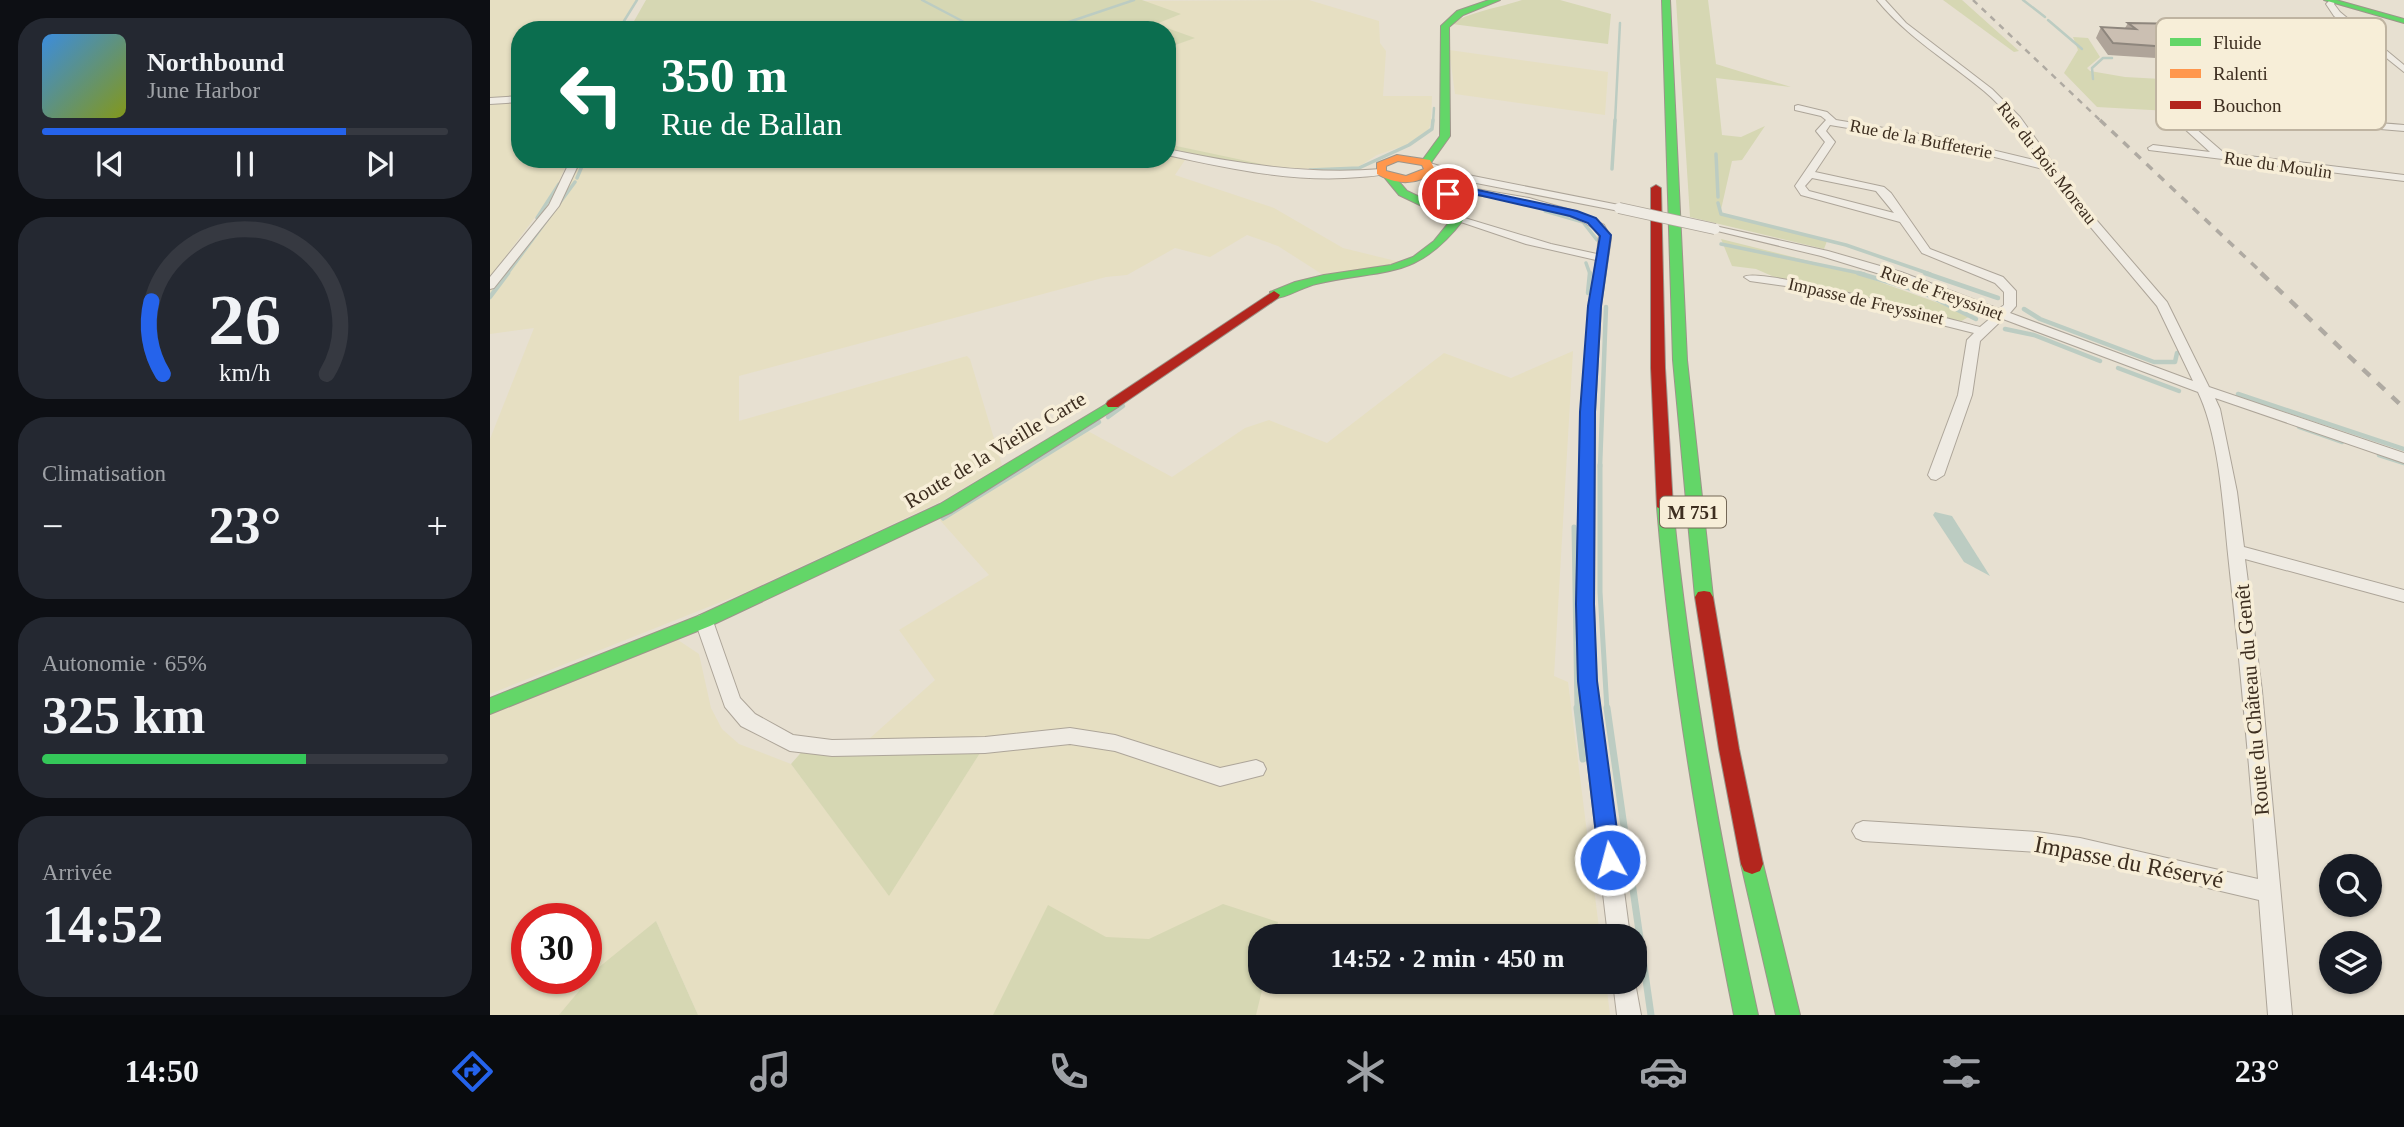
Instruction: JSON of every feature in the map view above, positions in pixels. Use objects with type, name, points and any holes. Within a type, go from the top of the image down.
[{"type":"main road","points":[[1416,198],[1412,188],[1445,136],[1445,26],[1460,13],[1496,0]]},
{"type":"main road","name":"M 751","points":[[1653,0],[1660,430],[1672,584],[1704,805],[1746,1015]]},
{"type":"main road","name":"M 751","points":[[1666,0],[1681,352],[1698,551],[1731,758],[1788,1015]]},
{"type":"main road","points":[[2333,0],[2404,19]]},
{"type":"main road","points":[[1445,130],[1381,165],[1397,189],[1458,219]]},
{"type":"main road","points":[[1397,158],[1423,171]]},
{"type":"main road","points":[[1386,175],[1423,171]]},
{"type":"main road","name":"Route de la Vieille Carte","points":[[490,706],[704,621],[967,496],[1119,400],[1277,293],[1306,282],[1403,267],[1437,246],[1450,233],[1458,219]]},
{"type":"street","name":"Rue du Bois Moreau","points":[[1881,0],[1903,25],[1989,91],[2012,113],[2076,203],[2163,304],[2204,389]]},
{"type":"street","points":[[2333,0],[2330,4],[2342,18]]},
{"type":"street","points":[[2386,54],[2404,69]]},
{"type":"street","points":[[490,102],[511,100]]},
{"type":"street","name":"Rue de la Buffeterie","points":[[1798,108],[1824,114],[1833,122]]},
{"type":"street","name":"Rue de la Buffeterie","points":[[1809,174],[1830,142],[1821,131],[1827,123],[1833,122],[1938,141],[2049,167]]},
{"type":"street","points":[[2386,127],[2404,128]]},
{"type":"street","points":[[2192,130],[2222,157]]},
{"type":"street","name":"Rue du Moulin","points":[[2153,148],[2404,178]]},
{"type":"street","points":[[1176,154],[1283,174],[1386,175]]},
{"type":"street","points":[[490,285],[554,206],[572,168]]},
{"type":"street","name":"Rue de Freyssinet","points":[[1423,171],[1619,208],[1866,265],[2204,389],[2404,458]]},
{"type":"street","points":[[1903,219],[1805,193],[1800,186],[1809,174],[1880,189],[1903,219],[1926,251],[1988,275],[2005,285],[2011,298],[2002,314],[1981,331],[1972,348],[1965,395],[1936,475]]},
{"type":"street","points":[[1433,208],[1452,191],[1459,190],[1573,213],[1592,220],[1602,229],[1606,242],[1595,306],[1588,412],[1585,604],[1587,681],[1617,924]]},
{"type":"street","points":[[1458,219],[1548,247],[1602,258]]},
{"type":"street","name":"Impasse de Freyssinet","points":[[1750,277],[1786,282],[1981,331]]},
{"type":"street","name":"Route du Château du Genêt","points":[[2204,389],[2218,428],[2237,551],[2253,691],[2280,1015]]},
{"type":"street","points":[[2237,551],[2404,596]]},
{"type":"street","points":[[704,621],[732,702],[748,720],[790,743],[832,748],[985,745],[1070,736],[1115,743],[1220,777],[1256,769]]},
{"type":"street","name":"Impasse du Réservé","points":[[1863,831],[2037,842],[2080,848],[2269,892]]},
{"type":"street","points":[[1626,994],[1629,1015]]},
{"type":"shaded area","points":[[490,0],[637,0],[623,21],[511,21],[511,97],[490,99]]},
{"type":"shaded area","points":[[1309,0],[1379,21],[1380,43],[1386,51],[1383,96],[1432,96],[1428,131],[1406,145],[1377,155],[1358,167],[1343,170],[1269,167],[1176,146],[1176,45],[1194,38],[1176,32],[1176,21],[1162,21],[1180,14],[1139,1]]},
{"type":"shaded area","points":[[1449,50],[1608,72],[1605,115],[1455,94]]},
{"type":"shaded area","points":[[511,103],[511,168],[565,168],[554,192],[490,277],[490,105]]},
{"type":"shaded area","points":[[1176,158],[1185,160],[1175,175],[1274,208],[1343,248],[1408,264],[1328,278],[1278,246],[1247,235],[1210,257],[1175,248],[1127,275],[1106,277],[739,376],[739,421],[967,356],[1002,465],[940,502],[746,592],[490,694],[490,439],[534,328],[490,334],[490,285],[554,206],[572,168],[1176,168]]},
{"type":"shaded area","points":[[1573,351],[1554,676],[1568,682],[1598,924],[1248,924],[1248,994],[1607,994],[1610,1015],[698,1015],[656,921],[602,973],[602,903],[511,903],[511,994],[581,994],[559,1015],[490,1015],[490,713],[675,638],[699,654],[711,708],[722,729],[739,744],[791,764],[889,895],[860,747],[935,680],[899,630],[989,575],[938,518],[996,488],[1086,430],[1172,477],[1245,428],[1269,420],[1327,443],[1444,353],[1511,378]]},
{"type":"shaded area","points":[[1935,512],[1952,516],[1990,576],[1964,562],[1933,515]]},
{"type":"green space","points":[[646,0],[1142,0],[1181,14],[1164,21],[634,21]]},
{"type":"green space","points":[[1522,0],[1560,0],[1611,14],[1608,44],[1452,24],[1475,13]]},
{"type":"green space","points":[[1676,0],[1708,0],[1716,64],[1791,87],[1716,78],[1722,135],[1741,137],[1765,126],[1742,160],[1732,161],[1720,214],[1827,241],[1824,249],[1690,217]]},
{"type":"green space","points":[[1943,0],[1962,0],[2019,51],[2014,52]]},
{"type":"green space","points":[[1176,31],[1195,38],[1176,45]]},
{"type":"green space","points":[[2073,37],[2088,38],[2100,57],[2087,68],[2090,71],[2156,79],[2156,110],[2097,107],[2064,73],[2078,50]]},
{"type":"green space","points":[[1176,146],[1261,164],[1256,168],[1176,150]]},
{"type":"green space","points":[[1721,239],[1849,271],[1972,315],[1958,323],[1786,282],[1756,269],[1732,266]]},
{"type":"green space","points":[[985,745],[889,896],[791,764],[806,747]]},
{"type":"green space","points":[[1223,904],[1278,922],[1248,924],[1248,994],[1261,994],[1256,1015],[993,1015],[1048,905],[1106,937],[1149,939]]},
{"type":"green space","points":[[656,921],[698,1015],[559,1015],[576,994],[602,994],[602,965]]},
{"type":"building","points":[[2128,23],[2156,23],[2156,46],[2113,43],[2101,27],[2136,29]]},
{"type":"waterway","points":[[624,21],[637,0]]},
{"type":"waterway","points":[[922,0],[962,21]]},
{"type":"waterway","points":[[1072,21],[1134,0]]},
{"type":"waterway","points":[[2023,0],[2045,17]]},
{"type":"waterway","points":[[2048,20],[2082,49]]},
{"type":"waterway","points":[[1615,122],[1620,23]]},
{"type":"waterway","points":[[2093,79],[2092,68],[2103,58],[2112,58]]},
{"type":"waterway","points":[[1433,122],[1434,108]]},
{"type":"waterway","points":[[1310,170],[1359,168],[1409,145],[1432,129],[1433,120]]},
{"type":"waterway","points":[[1612,169],[1615,120]]},
{"type":"waterway","points":[[1716,154],[1718,197]]},
{"type":"waterway","points":[[577,178],[581,168]]},
{"type":"waterway","points":[[507,274],[575,182]]},
{"type":"waterway","points":[[537,218],[559,184]]},
{"type":"waterway","points":[[1718,203],[1721,214],[1846,245],[1930,274]]},
{"type":"waterway","points":[[1545,211],[1583,222],[1597,240]]},
{"type":"waterway","points":[[1721,244],[1864,274]]},
{"type":"waterway","points":[[1586,263],[1590,274]]},
{"type":"waterway","points":[[490,297],[508,273]]},
{"type":"waterway","points":[[1858,273],[1922,292],[1976,319]]},
{"type":"waterway","points":[[1925,273],[1998,298]]},
{"type":"waterway","points":[[1588,293],[1590,274]]},
{"type":"waterway","points":[[1600,467],[1606,307]]},
{"type":"waterway","points":[[2024,309],[2040,319],[2154,362],[2175,362],[2177,353]]},
{"type":"waterway","points":[[2005,329],[2034,335],[2100,361]]},
{"type":"waterway","points":[[2118,368],[2179,391]]},
{"type":"waterway","points":[[2238,394],[2404,449]]},
{"type":"waterway","points":[[1108,417],[1123,406]]},
{"type":"waterway","points":[[1026,467],[1099,422]]},
{"type":"waterway","points":[[2299,427],[2342,442]]},
{"type":"waterway","points":[[2379,455],[2404,463]]},
{"type":"waterway","points":[[943,518],[1029,465]]},
{"type":"waterway","points":[[1600,467],[1600,592],[1607,710]]},
{"type":"waterway","points":[[1574,527],[1577,710]]},
{"type":"waterway","points":[[1577,708],[1583,759]]},
{"type":"waterway","points":[[1607,708],[1651,1015]]},
{"type":"railway","points":[[1973,0],[2102,122]]},
{"type":"railway","points":[[2100,120],[2263,274]]},
{"type":"railway","points":[[2261,273],[2404,408]]},
{"type":"traffic: fast","points":[[1426,162],[1445,136],[1445,26],[1460,13],[1496,0]]},
{"type":"traffic: fast","points":[[1666,0],[1680,360],[1704,597]]},
{"type":"traffic: fast","points":[[2328,0],[2404,21]]},
{"type":"traffic: fast","points":[[1274,295],[1299,284],[1395,268],[1417,259],[1438,243],[1458,219],[1403,193],[1390,178]]},
{"type":"traffic: fast","points":[[490,706],[704,621],[946,508],[1113,404]]},
{"type":"traffic: fast","points":[[1665,507],[1678,635],[1697,762],[1746,1015]]},
{"type":"traffic: fast","points":[[1752,864],[1788,1015]]},
{"type":"traffic: slow","points":[[1397,158],[1426,162],[1430,170],[1406,180],[1381,172],[1381,165],[1397,158]]},
{"type":"traffic: jam","points":[[1656,188],[1658,368],[1665,507]]},
{"type":"traffic: jam","points":[[1113,404],[1274,295]]},
{"type":"traffic: jam","points":[[1704,597],[1729,749],[1752,864]]},
{"type":"route","points":[[1448,194],[1459,190],[1474,191],[1573,213],[1592,220],[1605,235],[1595,306],[1584,523],[1587,681],[1610,860]]}]
